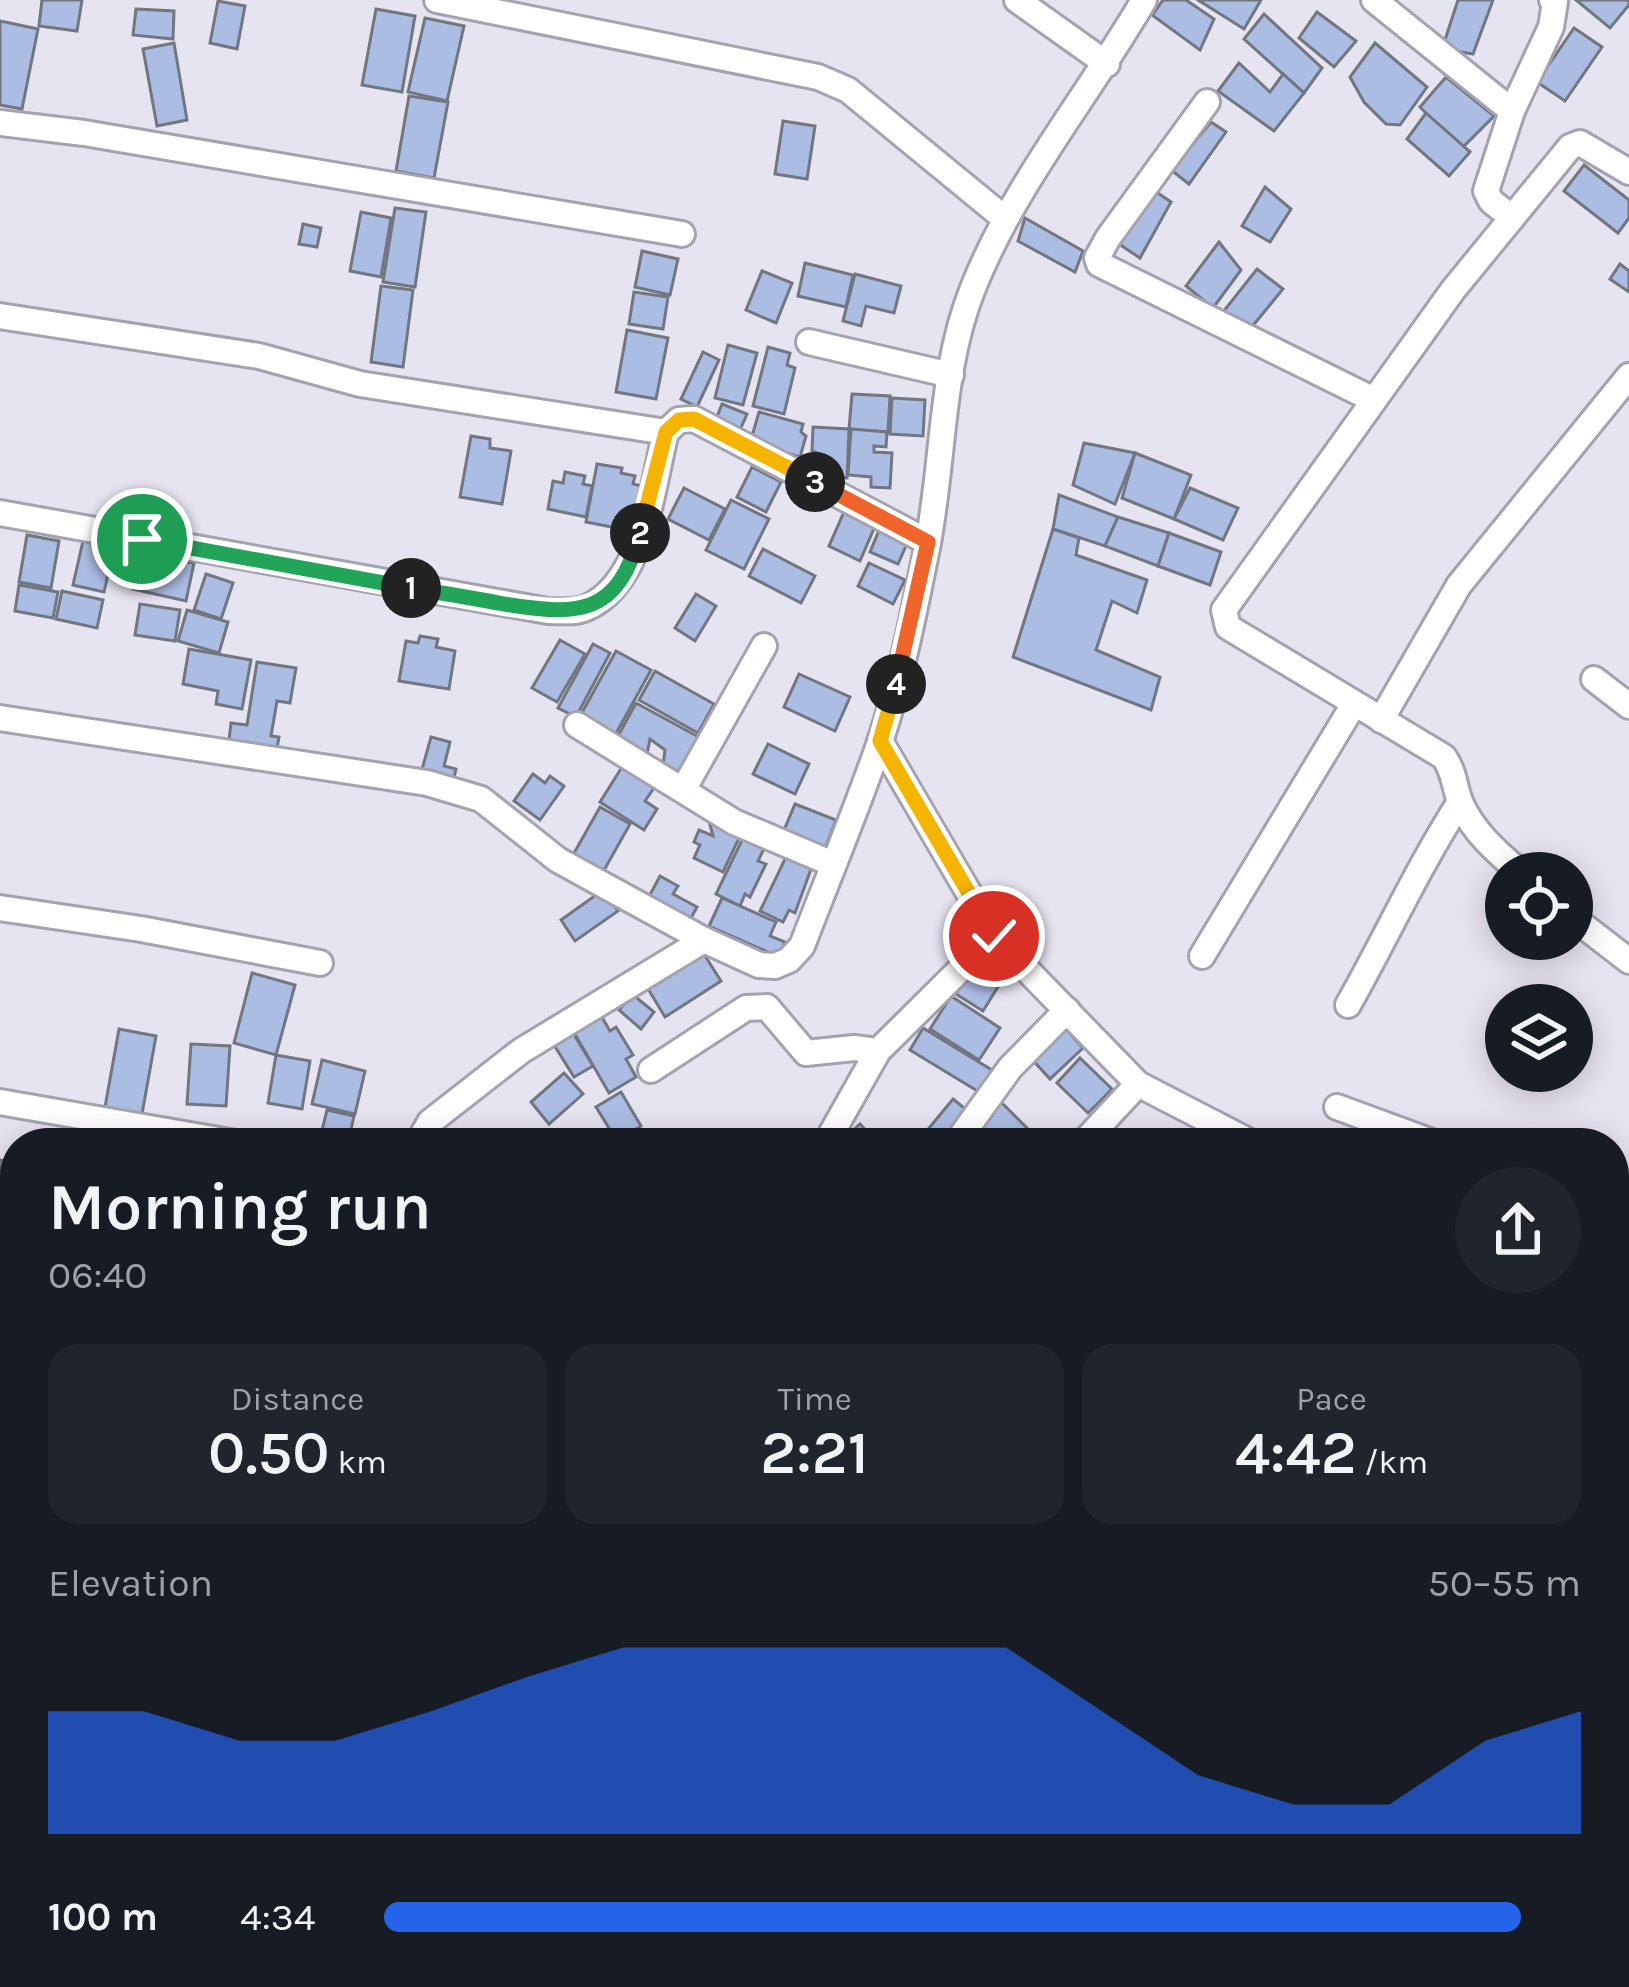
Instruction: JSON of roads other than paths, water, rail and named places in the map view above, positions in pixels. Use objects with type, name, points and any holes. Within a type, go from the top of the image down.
[{"type":"street","points":[[437,0],[818,76],[848,90],[1004,218]]},
{"type":"street","points":[[1018,0],[1107,64]]},
{"type":"street","points":[[0,718],[427,783],[481,799],[558,860],[704,940],[760,965],[789,960],[802,946],[880,741],[928,542],[951,374],[970,293],[1004,218],[1144,0]]},
{"type":"street","points":[[1374,0],[1512,111]]},
{"type":"street","points":[[1512,218],[1486,191],[1512,111],[1551,27],[1552,0]]},
{"type":"street","points":[[1207,102],[1108,238],[1097,258],[1099,264],[1372,399]]},
{"type":"street","points":[[0,123],[325,172],[682,234]]},
{"type":"street","points":[[1497,852],[1484,841],[1460,802],[1455,772],[1444,757],[1228,627],[1225,610],[1372,399],[1570,147],[1580,143],[1629,172]]},
{"type":"street","points":[[0,316],[259,356],[360,385],[666,432]]},
{"type":"street","points":[[808,342],[951,374]]},
{"type":"street","points":[[1381,720],[1459,585],[1629,376]]},
{"type":"street","points":[[0,513],[548,611],[583,610],[610,593],[632,566],[666,432],[679,420],[694,419],[928,542]]},
{"type":"street","points":[[683,790],[764,646]]},
{"type":"street","points":[[1594,679],[1629,706]]},
{"type":"street","points":[[1202,956],[1354,704]]},
{"type":"street","points":[[577,725],[734,822],[833,864]]},
{"type":"street","points":[[880,741],[994,936],[1138,1084],[1223,1128]]},
{"type":"street","points":[[1348,1005],[1428,851],[1460,802]]},
{"type":"street","points":[[0,908],[320,963]]},
{"type":"street","points":[[1593,933],[1629,961]]},
{"type":"street","points":[[834,1128],[878,1051],[994,936]]},
{"type":"street","points":[[427,1128],[521,1052],[704,940]]},
{"type":"street","points":[[651,1070],[746,1008],[767,1007],[806,1053],[854,1048],[878,1051]]},
{"type":"street","points":[[967,1128],[1010,1068],[1067,1010]]},
{"type":"street","points":[[1097,1128],[1138,1084]]},
{"type":"street","points":[[0,1102],[150,1128]]},
{"type":"street","points":[[1337,1107],[1394,1128]]}]
